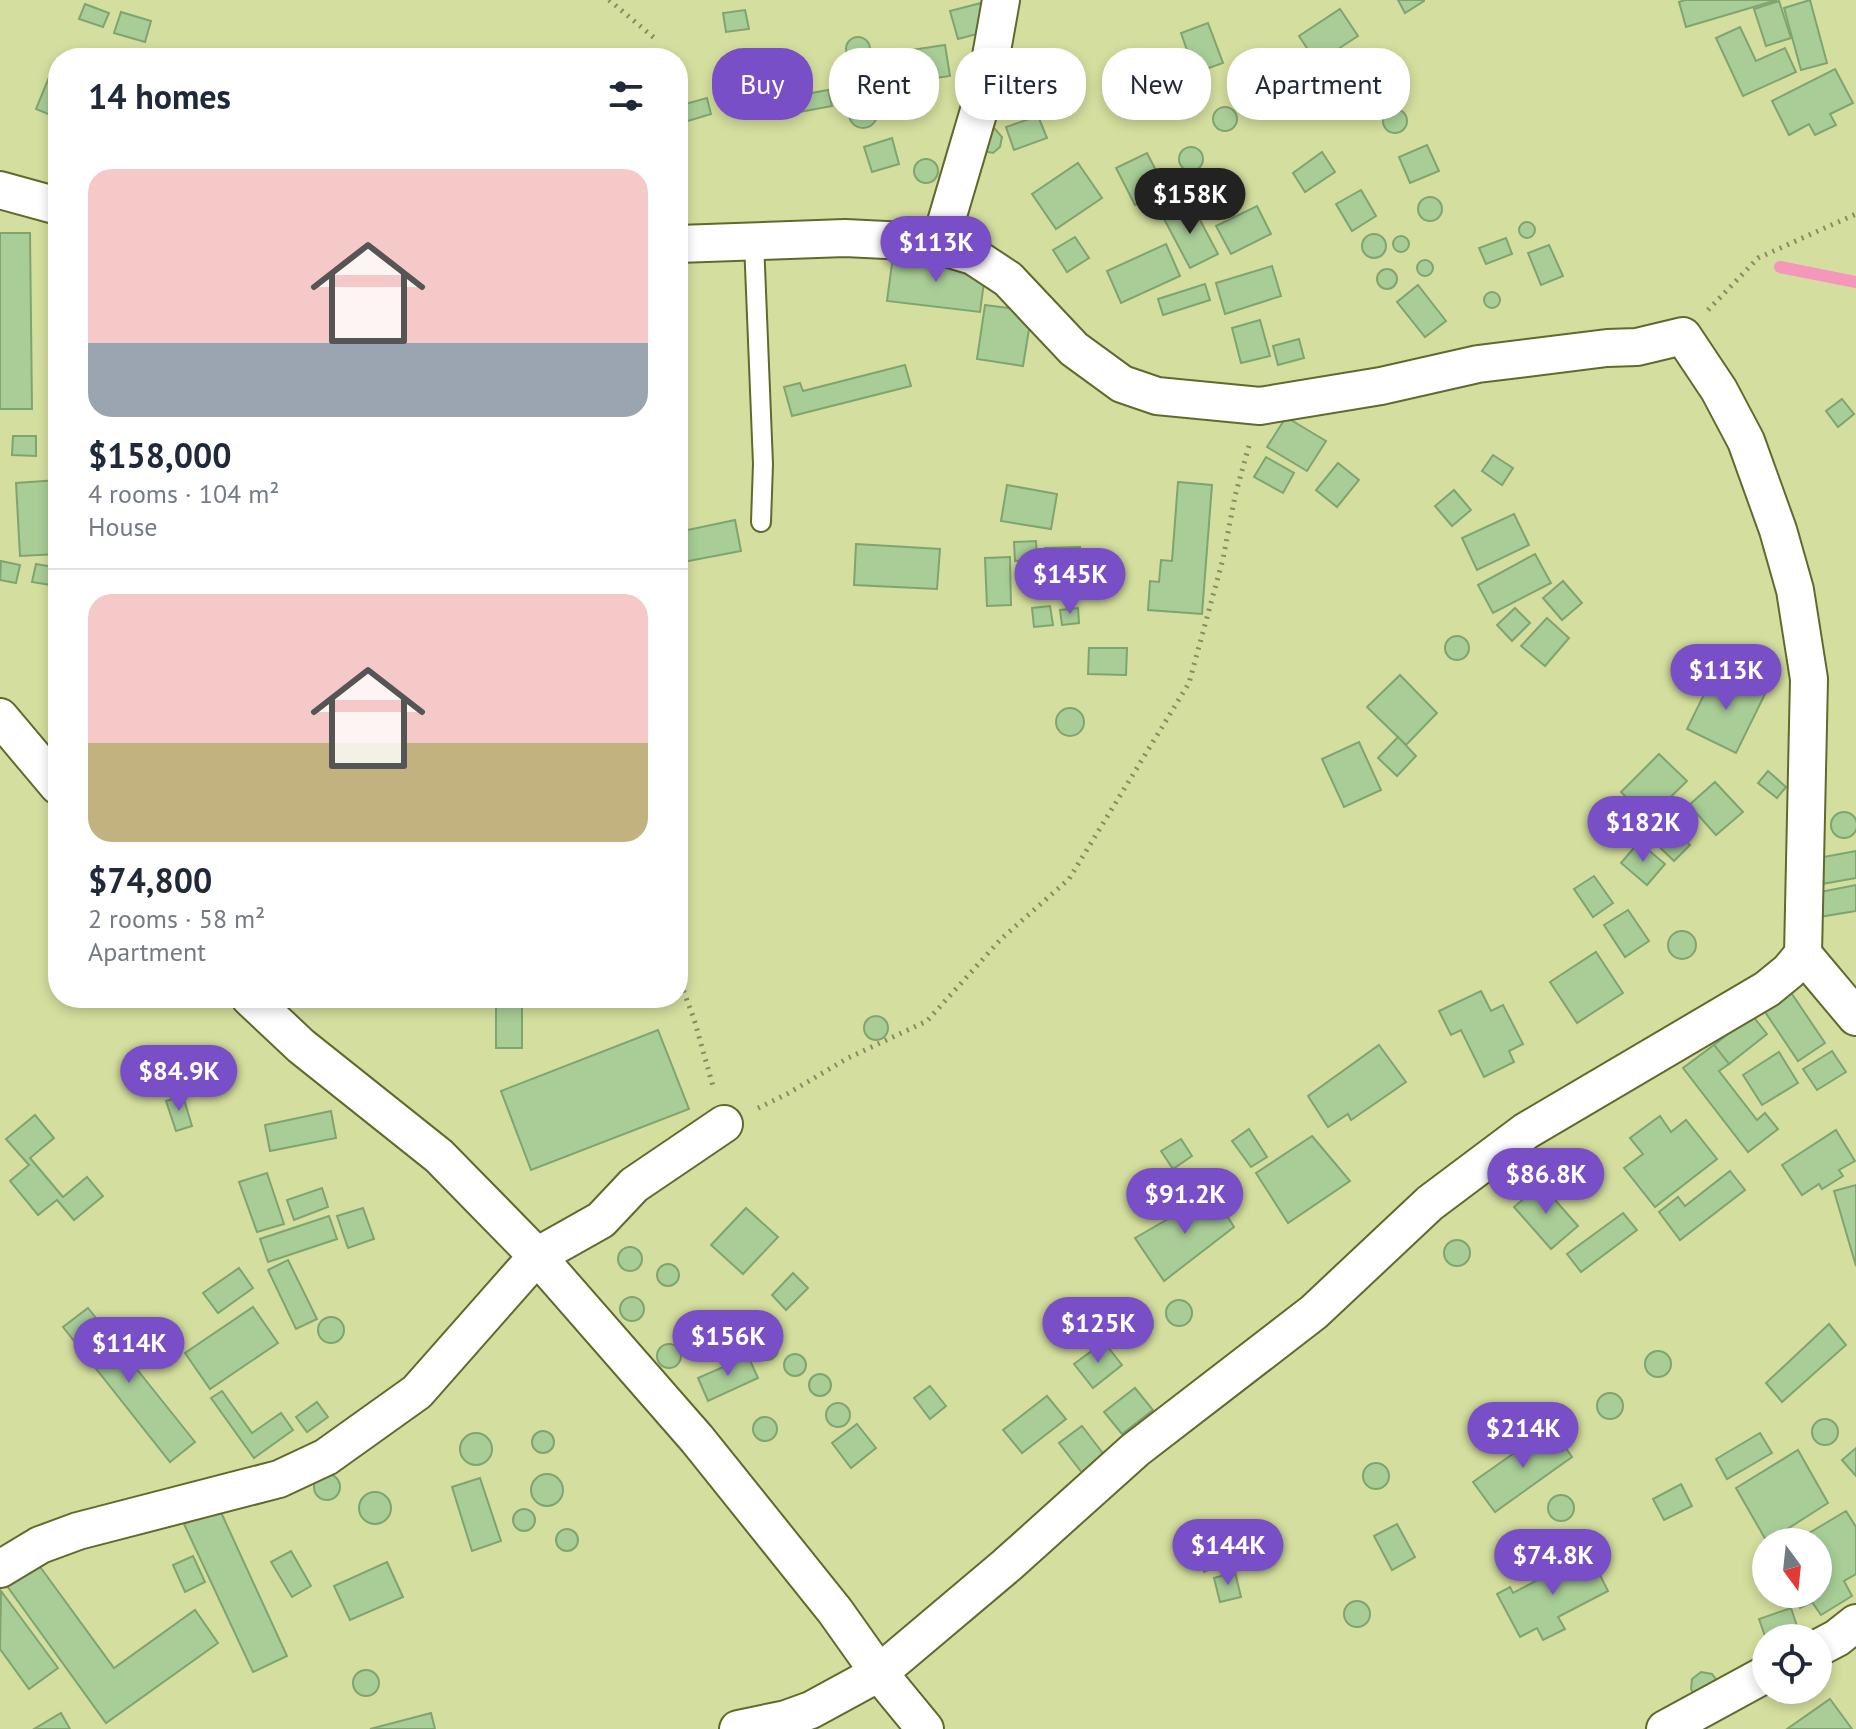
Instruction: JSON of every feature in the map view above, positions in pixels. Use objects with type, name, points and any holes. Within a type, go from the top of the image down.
[{"type":"street","points":[[939,246],[985,90],[1001,0]]},
{"type":"street","points":[[0,190],[48,203]]},
{"type":"street","points":[[688,244],[845,238],[927,242],[973,256],[1008,279],[1074,349],[1122,384],[1157,396],[1260,406],[1381,386],[1478,364],[1637,347],[1683,336],[1719,390],[1746,441],[1778,530],[1795,590],[1809,679],[1803,954],[1789,971],[1767,989],[1526,1131],[1430,1203],[1314,1312],[1135,1450],[1007,1565],[879,1673],[811,1710],[786,1719],[738,1729]]},
{"type":"street","points":[[0,717],[48,774]]},
{"type":"street","points":[[1803,954],[1856,1017]]},
{"type":"street","points":[[261,1008],[301,1046],[439,1156],[537,1256],[706,1451],[925,1729]]},
{"type":"street","points":[[0,1569],[40,1545],[78,1531],[279,1479],[326,1457],[417,1392],[537,1256],[601,1220],[634,1185],[724,1124]]},
{"type":"street","points":[[1832,1641],[1856,1623]]},
{"type":"street","points":[[1665,1729],[1752,1682]]},
{"type":"lane","points":[[754,242],[763,464],[761,522]]},
{"type":"path","points":[[609,0],[658,41]]},
{"type":"path","points":[[1683,336],[1758,258],[1856,214]]},
{"type":"path","points":[[688,1003],[724,1124],[787,1094],[848,1058],[927,1021],[1001,939],[1069,879],[1189,683],[1260,406]]},
{"type":"building","points":[[1398,0],[1424,0],[1424,1],[1405,13]]},
{"type":"building","points":[[1777,0],[1686,27],[1679,2]]},
{"type":"building","points":[[1810,0],[1827,63],[1801,70],[1784,8]]},
{"type":"building","points":[[1779,1],[1791,38],[1766,46],[1754,9]]},
{"type":"building","points":[[981,3],[988,31],[958,39],[950,11]]},
{"type":"building","points":[[85,4],[109,13],[103,27],[79,19]]},
{"type":"building","points":[[1340,9],[1358,36],[1340,48],[1307,48],[1299,36]]},
{"type":"building","points":[[745,10],[749,29],[726,32],[723,13]]},
{"type":"building","points":[[121,12],[151,21],[145,42],[114,33]]},
{"type":"building","points":[[1208,23],[1223,63],[1211,67],[1211,48],[1186,48],[1181,33]]},
{"type":"building","points":[[1740,27],[1756,61],[1785,48],[1796,72],[1743,96],[1716,38]]},
{"type":"building","points":[[858,37],[870,48],[846,48],[853,38]]},
{"type":"building","points":[[945,45],[950,76],[939,78],[939,48],[925,48]]},
{"type":"building","points":[[1835,69],[1853,103],[1830,114],[1836,125],[1815,135],[1809,124],[1789,135],[1772,101]]},
{"type":"building","points":[[48,80],[48,114],[36,109]]},
{"type":"building","points":[[828,90],[829,107],[813,110],[813,93]]},
{"type":"building","points":[[707,98],[711,114],[688,121],[688,103]]},
{"type":"building","points":[[1225,107],[1227,120],[1237,120],[1230,130],[1225,131],[1214,124],[1213,119],[1220,108]]},
{"type":"building","points":[[851,120],[875,120],[863,128]]},
{"type":"building","points":[[1026,120],[1040,120],[1047,138],[1014,150],[1006,127]]},
{"type":"building","points":[[1383,120],[1407,120],[1406,126],[1395,133],[1384,126],[1383,121]]},
{"type":"building","points":[[986,128],[995,129],[1002,137],[1000,147],[993,153],[983,151]]},
{"type":"building","points":[[892,138],[899,164],[872,172],[864,147]]},
{"type":"building","points":[[1427,145],[1439,171],[1410,183],[1399,157]]},
{"type":"building","points":[[1191,147],[1202,154],[1203,159],[1196,170],[1191,171],[1180,164],[1179,159],[1186,148]]},
{"type":"building","points":[[1322,152],[1335,172],[1305,192],[1293,173]]},
{"type":"building","points":[[1147,153],[1166,190],[1135,205],[1116,168]]},
{"type":"building","points":[[926,159],[937,166],[938,171],[931,182],[926,183],[915,176],[914,171],[921,160]]},
{"type":"building","points":[[1078,163],[1102,198],[1056,229],[1032,194]]},
{"type":"building","points":[[1361,190],[1376,216],[1352,231],[1336,204]]},
{"type":"building","points":[[1430,197],[1441,204],[1442,209],[1435,220],[1430,221],[1419,214],[1418,209],[1425,198]]},
{"type":"building","points":[[1191,203],[1218,254],[1190,268],[1163,217]]},
{"type":"building","points":[[1257,206],[1271,234],[1231,254],[1216,226]]},
{"type":"building","points":[[1524,222],[1530,222],[1535,230],[1533,236],[1524,238],[1519,233],[1519,227]]},
{"type":"building","points":[[0,233],[30,233],[32,409],[0,409]]},
{"type":"building","points":[[1374,234],[1385,241],[1386,246],[1379,257],[1374,258],[1363,251],[1362,246],[1369,235]]},
{"type":"building","points":[[1398,236],[1404,236],[1409,244],[1407,250],[1398,252],[1393,247],[1393,241]]},
{"type":"building","points":[[1075,237],[1089,258],[1067,272],[1053,250]]},
{"type":"building","points":[[1506,238],[1512,254],[1486,264],[1479,248]]},
{"type":"building","points":[[1166,244],[1180,276],[1121,303],[1107,271]]},
{"type":"building","points":[[1549,245],[1563,276],[1541,285],[1528,253]]},
{"type":"building","points":[[893,256],[986,267],[980,312],[887,301]]},
{"type":"building","points":[[1422,260],[1428,260],[1433,268],[1431,274],[1422,276],[1417,271],[1417,265]]},
{"type":"building","points":[[1272,266],[1281,296],[1225,314],[1216,283]]},
{"type":"building","points":[[1387,269],[1394,272],[1397,279],[1394,286],[1387,289],[1380,286],[1377,279],[1380,272]]},
{"type":"building","points":[[1205,284],[1210,300],[1163,315],[1158,299]]},
{"type":"building","points":[[1418,285],[1446,321],[1425,337],[1397,302]]},
{"type":"building","points":[[1489,292],[1495,292],[1500,300],[1498,306],[1489,308],[1484,303],[1484,297]]},
{"type":"building","points":[[985,305],[1032,311],[1023,366],[977,359]]},
{"type":"building","points":[[1260,320],[1270,356],[1241,363],[1232,328]]},
{"type":"building","points":[[1299,339],[1304,358],[1278,365],[1273,346]]},
{"type":"building","points":[[905,365],[911,386],[792,416],[784,387],[800,383],[803,391]]},
{"type":"building","points":[[1842,399],[1854,414],[1838,427],[1826,411]]},
{"type":"building","points":[[1286,417],[1326,441],[1307,471],[1267,447]]},
{"type":"building","points":[[13,436],[36,436],[36,456],[12,455]]},
{"type":"building","points":[[1493,455],[1513,468],[1502,485],[1482,471]]},
{"type":"building","points":[[1266,457],[1294,473],[1283,493],[1254,477]]},
{"type":"building","points":[[1338,463],[1359,480],[1337,507],[1316,490]]},
{"type":"building","points":[[48,481],[48,555],[20,556],[16,483]]},
{"type":"building","points":[[1178,482],[1212,485],[1202,614],[1148,610],[1150,581],[1159,582],[1161,560],[1172,561]]},
{"type":"building","points":[[1007,485],[1057,494],[1051,529],[1001,521]]},
{"type":"building","points":[[1454,490],[1471,510],[1452,526],[1435,506]]},
{"type":"building","points":[[1514,514],[1529,545],[1477,570],[1462,538]]},
{"type":"building","points":[[735,520],[741,551],[688,561],[688,530]]},
{"type":"building","points":[[1036,541],[1037,559],[1015,561],[1014,542]]},
{"type":"building","points":[[856,544],[940,549],[937,589],[854,585]]},
{"type":"building","points":[[1080,547],[1080,567],[1046,568],[1045,548]]},
{"type":"building","points":[[1535,554],[1551,583],[1493,613],[1478,585]]},
{"type":"building","points":[[1010,557],[1011,605],[987,606],[985,558]]},
{"type":"building","points":[[1,561],[20,565],[16,583],[0,580]]},
{"type":"building","points":[[36,564],[48,566],[48,585],[32,582]]},
{"type":"building","points":[[1563,581],[1582,603],[1562,620],[1543,598]]},
{"type":"building","points":[[1050,606],[1053,625],[1034,627],[1032,608]]},
{"type":"building","points":[[1078,608],[1079,623],[1062,625],[1060,610]]},
{"type":"building","points":[[1515,608],[1530,623],[1512,641],[1497,625]]},
{"type":"building","points":[[1547,618],[1569,638],[1545,666],[1521,646]]},
{"type":"building","points":[[1457,636],[1468,643],[1469,648],[1462,659],[1457,660],[1446,653],[1445,648],[1452,637]]},
{"type":"building","points":[[1089,648],[1127,648],[1126,675],[1088,674]]},
{"type":"building","points":[[1716,670],[1765,694],[1736,753],[1687,729]]},
{"type":"building","points":[[1400,675],[1437,713],[1406,745],[1367,707]]},
{"type":"building","points":[[1070,708],[1080,712],[1084,722],[1080,732],[1070,736],[1060,732],[1056,722],[1060,712]]},
{"type":"building","points":[[1398,737],[1416,756],[1397,776],[1378,758]]},
{"type":"building","points":[[1359,742],[1381,790],[1344,807],[1322,759]]},
{"type":"building","points":[[1659,754],[1687,781],[1648,819],[1621,792]]},
{"type":"building","points":[[1768,771],[1786,787],[1777,798],[1758,783]]},
{"type":"building","points":[[1715,782],[1743,812],[1716,835],[1689,805]]},
{"type":"building","points":[[1844,812],[1853,816],[1857,825],[1853,834],[1844,838],[1835,834],[1831,825],[1835,816]]},
{"type":"building","points":[[1665,818],[1690,845],[1674,861],[1647,835]]},
{"type":"building","points":[[1639,842],[1665,864],[1647,885],[1621,863]]},
{"type":"building","points":[[1856,851],[1856,878],[1822,884],[1818,858]]},
{"type":"building","points":[[1594,876],[1613,903],[1593,917],[1574,889]]},
{"type":"building","points":[[1856,885],[1856,911],[1819,917],[1815,893]]},
{"type":"building","points":[[1628,910],[1649,941],[1625,957],[1604,925]]},
{"type":"building","points":[[1682,931],[1692,935],[1696,945],[1692,955],[1682,959],[1672,955],[1668,945],[1672,935]]},
{"type":"building","points":[[1596,952],[1623,993],[1577,1023],[1550,982]]},
{"type":"building","points":[[1481,991],[1491,1011],[1503,1005],[1523,1044],[1509,1051],[1514,1062],[1484,1077],[1461,1030],[1451,1035],[1439,1011]]},
{"type":"building","points":[[1790,991],[1825,1043],[1798,1061],[1763,1009]]},
{"type":"building","points":[[496,1008],[522,1008],[522,1048],[496,1048]]},
{"type":"building","points":[[1752,1015],[1767,1034],[1729,1064],[1714,1045]]},
{"type":"building","points":[[876,1016],[884,1020],[888,1028],[884,1036],[876,1040],[868,1036],[864,1028],[868,1020]]},
{"type":"building","points":[[658,1030],[689,1109],[531,1170],[501,1091]]},
{"type":"building","points":[[1379,1045],[1406,1082],[1351,1120],[1348,1114],[1328,1127],[1308,1096]]},
{"type":"building","points":[[1714,1045],[1729,1064],[1719,1071],[1757,1120],[1765,1113],[1778,1129],[1748,1152],[1683,1068]]},
{"type":"building","points":[[1832,1051],[1846,1072],[1817,1090],[1803,1069]]},
{"type":"building","points":[[1779,1052],[1798,1083],[1762,1105],[1743,1075]]},
{"type":"building","points":[[183,1096],[192,1126],[176,1131],[166,1101]]},
{"type":"building","points":[[331,1111],[336,1138],[270,1151],[265,1125]]},
{"type":"building","points":[[35,1115],[54,1138],[30,1158],[63,1197],[87,1177],[103,1196],[74,1220],[57,1200],[38,1215],[10,1181],[29,1165],[6,1139]]},
{"type":"building","points":[[1660,1116],[1671,1132],[1686,1120],[1717,1159],[1655,1207],[1624,1168],[1643,1154],[1630,1138]]},
{"type":"building","points":[[1249,1129],[1267,1157],[1251,1167],[1232,1141]]},
{"type":"building","points":[[1836,1130],[1855,1161],[1839,1170],[1843,1176],[1822,1189],[1819,1184],[1802,1195],[1782,1165]]},
{"type":"building","points":[[1312,1136],[1350,1181],[1288,1223],[1256,1173]]},
{"type":"building","points":[[1181,1139],[1192,1156],[1173,1169],[1161,1151]]},
{"type":"building","points":[[1730,1171],[1745,1190],[1680,1240],[1659,1212],[1678,1197],[1685,1206]]},
{"type":"building","points":[[267,1173],[284,1224],[257,1232],[239,1182]]},
{"type":"building","points":[[1541,1184],[1578,1226],[1551,1249],[1514,1207]]},
{"type":"building","points":[[1856,1185],[1856,1266],[1834,1191]]},
{"type":"building","points":[[322,1188],[328,1207],[294,1220],[287,1200]]},
{"type":"building","points":[[1213,1193],[1234,1227],[1164,1281],[1135,1238]]},
{"type":"building","points":[[363,1208],[374,1239],[348,1248],[337,1216]]},
{"type":"building","points":[[746,1208],[778,1237],[743,1274],[711,1245]]},
{"type":"building","points":[[1623,1213],[1637,1230],[1581,1272],[1567,1254]]},
{"type":"building","points":[[329,1216],[337,1239],[268,1262],[260,1239]]},
{"type":"building","points":[[1457,1240],[1466,1244],[1470,1253],[1466,1262],[1457,1266],[1448,1262],[1444,1253],[1448,1244]]},
{"type":"building","points":[[630,1247],[638,1251],[642,1259],[638,1267],[630,1271],[622,1267],[618,1259],[622,1251]]},
{"type":"building","points":[[288,1260],[317,1319],[296,1329],[268,1270]]},
{"type":"building","points":[[664,1264],[672,1264],[679,1275],[672,1286],[664,1286],[657,1279],[657,1271]]},
{"type":"building","points":[[239,1268],[253,1288],[218,1313],[203,1293]]},
{"type":"building","points":[[793,1273],[808,1288],[786,1310],[772,1295]]},
{"type":"building","points":[[632,1297],[640,1301],[644,1309],[640,1317],[632,1321],[624,1317],[620,1309],[624,1301]]},
{"type":"building","points":[[1179,1300],[1188,1304],[1192,1313],[1188,1322],[1179,1326],[1170,1322],[1166,1313],[1170,1304]]},
{"type":"building","points":[[253,1307],[278,1343],[210,1389],[185,1353]]},
{"type":"building","points":[[88,1308],[195,1442],[170,1462],[63,1327]]},
{"type":"building","points":[[1140,1311],[1149,1315],[1153,1324],[1149,1333],[1140,1337],[1131,1333],[1127,1324],[1131,1315]]},
{"type":"building","points":[[725,1316],[738,1346],[718,1355],[706,1327]]},
{"type":"building","points":[[331,1317],[340,1321],[344,1330],[340,1339],[331,1343],[322,1339],[318,1330],[322,1321]]},
{"type":"building","points":[[1829,1324],[1846,1345],[1782,1402],[1766,1383]]},
{"type":"building","points":[[763,1338],[771,1338],[778,1349],[771,1360],[763,1360],[756,1353],[756,1345]]},
{"type":"building","points":[[1104,1342],[1122,1365],[1093,1388],[1074,1364]]},
{"type":"building","points":[[669,1344],[677,1348],[681,1356],[677,1364],[669,1368],[661,1364],[657,1356],[661,1348]]},
{"type":"building","points":[[1658,1351],[1667,1355],[1671,1364],[1667,1373],[1658,1377],[1649,1373],[1645,1364],[1649,1355]]},
{"type":"building","points":[[791,1354],[799,1354],[806,1365],[799,1376],[791,1376],[784,1369],[784,1361]]},
{"type":"building","points":[[748,1356],[758,1378],[708,1401],[698,1378]]},
{"type":"building","points":[[816,1374],[824,1374],[831,1385],[824,1396],[816,1396],[809,1389],[809,1381]]},
{"type":"building","points":[[930,1386],[946,1406],[930,1419],[914,1398]]},
{"type":"building","points":[[1135,1388],[1153,1410],[1122,1434],[1104,1412]]},
{"type":"building","points":[[222,1391],[252,1433],[281,1413],[293,1430],[254,1458],[211,1398]]},
{"type":"building","points":[[1610,1393],[1619,1397],[1623,1406],[1619,1415],[1610,1419],[1601,1415],[1597,1406],[1601,1397]]},
{"type":"building","points":[[1047,1396],[1066,1419],[1022,1453],[1003,1430]]},
{"type":"building","points":[[317,1402],[328,1417],[307,1432],[296,1417]]},
{"type":"building","points":[[838,1403],[846,1407],[850,1415],[846,1423],[838,1427],[830,1423],[826,1415],[830,1407]]},
{"type":"building","points":[[765,1417],[773,1421],[777,1429],[773,1437],[765,1441],[757,1437],[753,1429],[757,1421]]},
{"type":"building","points":[[1825,1419],[1834,1423],[1838,1432],[1834,1441],[1825,1445],[1816,1441],[1812,1432],[1816,1423]]},
{"type":"building","points":[[857,1424],[876,1448],[851,1468],[832,1443]]},
{"type":"building","points":[[1082,1426],[1105,1456],[1083,1474],[1059,1443]]},
{"type":"building","points":[[1551,1427],[1572,1457],[1495,1512],[1473,1482]]},
{"type":"building","points":[[539,1431],[547,1431],[554,1442],[547,1453],[539,1453],[532,1446],[532,1438]]},
{"type":"building","points":[[476,1433],[487,1438],[492,1449],[487,1460],[476,1465],[465,1460],[460,1449],[465,1438]]},
{"type":"building","points":[[1760,1433],[1772,1453],[1727,1479],[1716,1459]]},
{"type":"building","points":[[1856,1448],[1856,1476],[1842,1460]]},
{"type":"building","points":[[1798,1450],[1828,1503],[1789,1528],[1759,1528],[1736,1488]]},
{"type":"building","points":[[1376,1463],[1385,1467],[1389,1476],[1385,1485],[1376,1489],[1367,1485],[1363,1476],[1367,1467]]},
{"type":"building","points":[[327,1474],[336,1478],[340,1487],[336,1496],[327,1500],[318,1496],[314,1487],[318,1478]]},
{"type":"building","points":[[547,1474],[558,1479],[563,1490],[558,1501],[547,1506],[536,1501],[531,1490],[536,1479]]},
{"type":"building","points":[[480,1478],[501,1541],[472,1551],[452,1487]]},
{"type":"building","points":[[1681,1484],[1692,1506],[1664,1520],[1653,1499]]},
{"type":"building","points":[[375,1492],[386,1497],[391,1508],[386,1519],[375,1524],[364,1519],[359,1508],[364,1497]]},
{"type":"building","points":[[1561,1495],[1570,1499],[1574,1508],[1570,1517],[1561,1521],[1552,1517],[1548,1508],[1552,1499]]},
{"type":"building","points":[[219,1508],[287,1656],[253,1672],[184,1524]]},
{"type":"building","points":[[520,1509],[528,1509],[535,1520],[528,1531],[520,1531],[513,1524],[513,1516]]},
{"type":"building","points":[[1846,1511],[1856,1527],[1856,1574],[1844,1581],[1852,1596],[1821,1615],[1816,1608],[1832,1608],[1832,1528],[1817,1528]]},
{"type":"building","points":[[1216,1520],[1234,1558],[1204,1572],[1187,1533]]},
{"type":"building","points":[[1397,1524],[1415,1557],[1392,1570],[1374,1536]]},
{"type":"building","points":[[563,1529],[571,1529],[578,1540],[571,1551],[563,1551],[556,1544],[556,1536]]},
{"type":"building","points":[[291,1551],[311,1586],[292,1597],[271,1562]]},
{"type":"building","points":[[1589,1553],[1608,1591],[1558,1617],[1565,1629],[1543,1640],[1537,1628],[1520,1637],[1497,1594],[1510,1587],[1513,1593]]},
{"type":"building","points":[[193,1556],[205,1582],[185,1592],[173,1565]]},
{"type":"building","points":[[387,1562],[403,1597],[350,1620],[334,1586]]},
{"type":"building","points":[[38,1564],[114,1668],[195,1610],[218,1643],[106,1723],[7,1586]]},
{"type":"building","points":[[1235,1572],[1241,1597],[1220,1602],[1214,1578]]},
{"type":"building","points":[[1,1591],[58,1668],[29,1689],[0,1649]]},
{"type":"building","points":[[1357,1601],[1366,1605],[1370,1614],[1366,1623],[1357,1627],[1348,1623],[1344,1614],[1348,1605]]},
{"type":"building","points":[[1791,1608],[1796,1624],[1761,1624],[1759,1619]]},
{"type":"building","points":[[366,1670],[375,1674],[379,1683],[375,1692],[366,1696],[357,1692],[353,1683],[357,1674]]},
{"type":"building","points":[[1701,1672],[1712,1674],[1718,1682],[1697,1698],[1691,1689],[1692,1679]]},
{"type":"building","points":[[1832,1702],[1852,1729],[1787,1729],[1823,1704]]},
{"type":"building","points":[[61,1713],[70,1729],[34,1729]]},
{"type":"building","points":[[431,1713],[435,1729],[370,1729]]},
{"type":"waterway","points":[[1780,267],[1856,282]]}]
